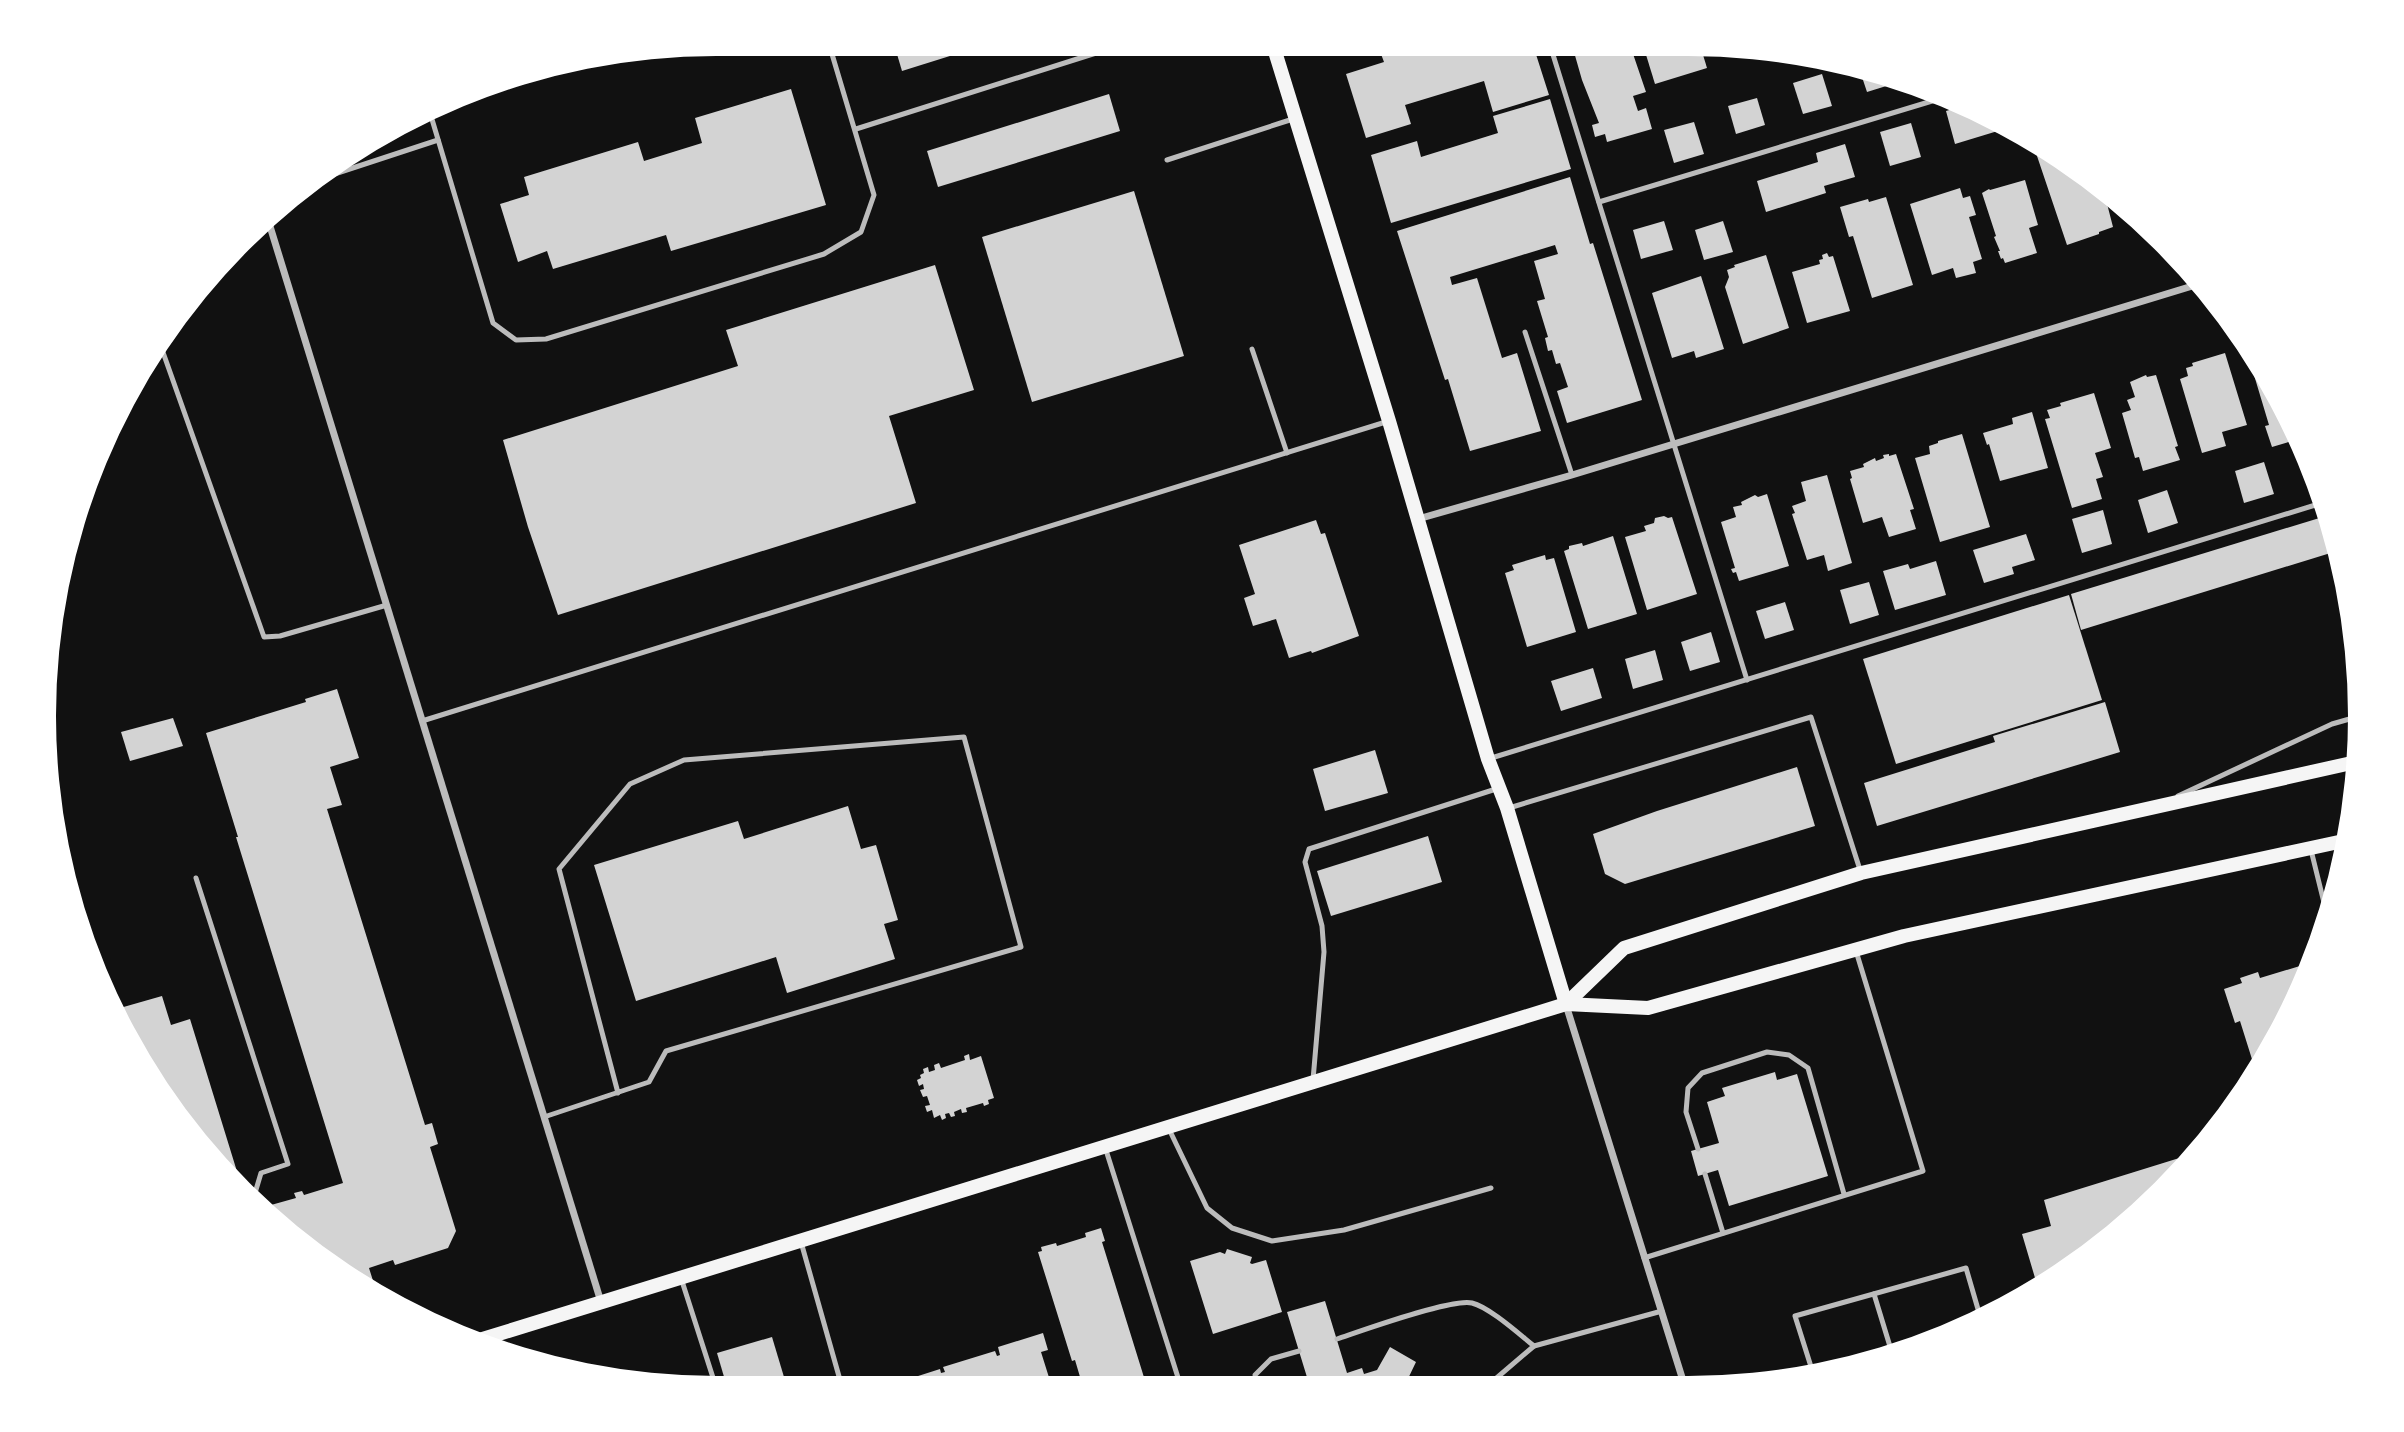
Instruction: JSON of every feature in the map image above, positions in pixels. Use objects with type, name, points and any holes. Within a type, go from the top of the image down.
[{"type":"main road","points":[[1276,56],[1389,421],[1488,759],[1507,808],[1566,1004]]},
{"type":"main road","points":[[1566,1004],[1624,948],[1861,873],[2346,764]]},
{"type":"main road","points":[[491,1336],[1566,1004],[1648,1008],[1904,936],[2335,843]]},
{"type":"street","points":[[271,229],[601,1302]]},
{"type":"street","points":[[1418,519],[1572,475],[2189,287]]},
{"type":"street","points":[[1566,1004],[1682,1376]]},
{"type":"lane","points":[[432,120],[493,323],[516,340],[546,339],[824,254],[861,232],[874,195],[833,56]]},
{"type":"lane","points":[[856,129],[1087,56]]},
{"type":"lane","points":[[1553,56],[1747,680]]},
{"type":"lane","points":[[1599,202],[1929,102]]},
{"type":"lane","points":[[1167,160],[1296,118]]},
{"type":"lane","points":[[343,171],[438,140]]},
{"type":"lane","points":[[1525,332],[1572,475]]},
{"type":"lane","points":[[1252,349],[1287,453]]},
{"type":"lane","points":[[164,354],[264,637],[281,636],[387,605]]},
{"type":"lane","points":[[422,721],[1389,421]]},
{"type":"lane","points":[[1488,759],[2314,506]]},
{"type":"lane","points":[[1507,808],[1811,717],[1861,873]]},
{"type":"lane","points":[[2157,806],[2332,724],[2348,719]]},
{"type":"lane","points":[[544,1117],[649,1083],[666,1051],[1021,947],[964,737],[684,760],[630,784],[559,869],[618,1093]]},
{"type":"lane","points":[[1313,1083],[1324,952],[1322,926],[1305,862],[1309,849],[1500,788]]},
{"type":"lane","points":[[2311,848],[2323,897]]},
{"type":"lane","points":[[196,878],[288,1164],[261,1173],[256,1189]]},
{"type":"lane","points":[[1644,1258],[1923,1171],[1855,950]]},
{"type":"lane","points":[[1698,1149],[1686,1112],[1688,1088],[1695,1080],[1702,1073],[1767,1052],[1789,1055],[1808,1068],[1844,1194]]},
{"type":"lane","points":[[1168,1127],[1207,1209],[1233,1228],[1272,1241],[1344,1230],[1492,1188]]},
{"type":"lane","points":[[1105,1147],[1178,1376]]},
{"type":"lane","points":[[1705,1174],[1723,1233]]},
{"type":"lane","points":[[801,1241],[839,1376]]},
{"type":"lane","points":[[1809,1364],[1795,1316],[1966,1268],[1978,1309]]},
{"type":"lane","points":[[681,1278],[712,1376]]},
{"type":"lane","points":[[1874,1294],[1889,1344]]},
{"type":"lane","points":[[1336,1339],[1451,1303],[1472,1303],[1504,1322],[1534,1346]]},
{"type":"lane","points":[[1499,1376],[1534,1346],[1662,1311]]},
{"type":"lane","points":[[1255,1376],[1271,1359],[1299,1351]]},
{"type":"building","points":[[898,56],[950,56],[902,71]]},
{"type":"building","points":[[1382,56],[1537,56],[1549,95],[1493,112],[1484,81],[1405,105],[1411,124],[1366,138],[1346,74],[1384,62]]},
{"type":"building","points":[[1575,56],[1634,56],[1646,92],[1633,96],[1638,111],[1646,108],[1652,129],[1607,142],[1605,134],[1595,137],[1592,125],[1599,123]]},
{"type":"building","points":[[1646,56],[1703,56],[1707,68],[1655,84]]},
{"type":"building","points":[[1822,74],[1832,106],[1803,114],[1793,83]]},
{"type":"building","points":[[1863,79],[1885,86],[1867,92]]},
{"type":"building","points":[[791,89],[826,205],[671,251],[666,235],[553,269],[547,251],[518,262],[500,204],[529,195],[524,177],[638,142],[644,161],[702,143],[695,118]]},
{"type":"building","points":[[1109,94],[1120,131],[938,187],[927,151]]},
{"type":"building","points":[[1757,98],[1765,125],[1736,134],[1728,106]]},
{"type":"building","points":[[1550,99],[1571,169],[1391,223],[1371,155],[1417,141],[1421,157],[1498,133],[1493,116]]},
{"type":"building","points":[[1950,110],[1995,132],[1955,144],[1946,111]]},
{"type":"building","points":[[1694,122],[1704,154],[1674,163],[1664,130]]},
{"type":"building","points":[[1911,123],[1921,157],[1890,166],[1880,132]]},
{"type":"building","points":[[1845,144],[1855,177],[1824,186],[1826,193],[1766,212],[1757,181],[1818,162],[1816,153]]},
{"type":"building","points":[[2037,156],[2108,207],[2113,227],[2067,245]]},
{"type":"building","points":[[1570,177],[1642,400],[1567,423],[1557,391],[1568,387],[1560,363],[1556,364],[1552,350],[1548,351],[1545,338],[1548,337],[1537,301],[1545,299],[1534,261],[1558,254],[1555,245],[1450,277],[1452,285],[1477,278],[1502,358],[1517,353],[1541,431],[1470,451],[1397,231]]},
{"type":"building","points":[[2025,180],[2038,225],[2029,228],[2037,253],[2005,263],[1998,251],[1982,193]]},
{"type":"building","points":[[1960,188],[1963,198],[1970,196],[1976,215],[1969,217],[1982,259],[1973,262],[1976,273],[1956,278],[1953,268],[1932,275],[1910,204]]},
{"type":"building","points":[[1134,191],[1184,356],[1032,402],[982,237]]},
{"type":"building","points":[[1886,197],[1913,285],[1872,298],[1853,236],[1849,237],[1840,207]]},
{"type":"building","points":[[1664,221],[1673,250],[1641,259],[1633,230]]},
{"type":"building","points":[[1723,221],[1733,252],[1704,260],[1695,230]]},
{"type":"building","points":[[1827,253],[1829,257],[1833,256],[1850,311],[1807,323],[1792,272],[1820,264],[1822,255]]},
{"type":"building","points":[[1766,255],[1789,328],[1743,344],[1725,287],[1729,277],[1727,270],[1735,267],[1734,265]]},
{"type":"building","points":[[935,265],[974,390],[889,416],[916,503],[558,615],[528,527],[503,440],[738,366],[726,330]]},
{"type":"building","points":[[1701,276],[1724,349],[1696,358],[1694,351],[1672,358],[1652,293]]},
{"type":"building","points":[[2225,353],[2247,425],[2222,432],[2226,446],[2202,453],[2180,379],[2188,376],[2186,368],[2193,366],[2192,363]]},
{"type":"building","points":[[2146,375],[2156,375],[2180,460],[2143,471],[2139,457],[2135,458],[2122,413],[2131,410],[2127,400],[2135,397],[2130,382]]},
{"type":"building","points":[[2255,378],[2288,442],[2272,447],[2265,426],[2269,425]]},
{"type":"building","points":[[2094,393],[2111,448],[2095,453],[2103,477],[2096,479],[2102,499],[2072,508],[2045,419],[2050,418],[2047,410],[2061,406],[2060,403]]},
{"type":"building","points":[[2032,412],[2048,468],[2000,481],[1983,433],[2013,424],[2012,418]]},
{"type":"building","points":[[1962,434],[1990,527],[1940,542],[1915,458],[1930,454],[1929,446],[1938,441]]},
{"type":"building","points":[[1889,454],[1896,454],[1914,509],[1910,510],[1916,529],[1889,537],[1882,517],[1863,523],[1850,471]]},
{"type":"building","points":[[2264,462],[2274,494],[2244,503],[2235,471]]},
{"type":"building","points":[[1827,475],[1852,563],[1828,571],[1824,555],[1807,560],[1792,514],[1795,513],[1792,506],[1806,501],[1801,482]]},
{"type":"building","points":[[2167,490],[2178,523],[2148,533],[2138,500]]},
{"type":"building","points":[[1767,494],[1789,566],[1739,581],[1736,572],[1733,573],[1731,569],[1735,568],[1721,522],[1736,517],[1733,507],[1742,505],[1741,502],[1755,495],[1758,497]]},
{"type":"building","points":[[2103,510],[2112,544],[2082,553],[2072,519]]},
{"type":"building","points":[[1672,517],[1697,594],[1647,610],[1625,537],[1646,531],[1644,526],[1654,523],[1655,518]]},
{"type":"building","points":[[2318,519],[2328,554],[2081,630],[2071,594]]},
{"type":"building","points":[[1316,520],[1321,534],[1325,533],[1359,636],[1312,653],[1311,651],[1289,658],[1276,619],[1253,626],[1244,598],[1255,594],[1239,545]]},
{"type":"building","points":[[2026,534],[2035,560],[2012,567],[2014,574],[1984,583],[1973,550]]},
{"type":"building","points":[[1613,536],[1637,614],[1588,629],[1564,551],[1569,549],[1569,546],[1582,543],[1583,546]]},
{"type":"building","points":[[1545,555],[1546,560],[1554,558],[1576,632],[1527,647],[1505,573],[1514,570],[1512,565]]},
{"type":"building","points":[[1936,561],[1946,595],[1895,610],[1883,571],[1908,564],[1910,569]]},
{"type":"building","points":[[1869,582],[1879,615],[1850,624],[1840,590]]},
{"type":"building","points":[[2069,595],[2102,700],[1896,764],[1863,659]]},
{"type":"building","points":[[1785,602],[1794,630],[1765,639],[1756,611]]},
{"type":"building","points":[[1711,632],[1720,662],[1690,671],[1681,642]]},
{"type":"building","points":[[1655,650],[1663,680],[1633,689],[1625,659]]},
{"type":"building","points":[[1593,668],[1602,698],[1561,711],[1551,681]]},
{"type":"building","points":[[337,689],[359,758],[330,767],[342,805],[327,809],[425,1125],[432,1123],[438,1144],[430,1147],[456,1231],[448,1248],[395,1265],[393,1260],[369,1268],[373,1280],[314,1240],[273,1205],[296,1198],[294,1193],[302,1191],[304,1195],[343,1183],[206,733],[306,702],[305,699]]},
{"type":"building","points":[[2105,702],[2120,752],[1877,826],[1864,783],[1995,742],[1993,736]]},
{"type":"building","points":[[173,718],[183,746],[130,761],[121,732]]},
{"type":"building","points":[[1375,750],[1388,793],[1325,811],[1313,769]]},
{"type":"building","points":[[1797,767],[1815,826],[1625,884],[1605,874],[1593,834]]},
{"type":"building","points":[[848,806],[861,849],[876,845],[898,920],[884,924],[895,959],[787,993],[776,957],[636,1001],[594,865],[738,821],[744,839]]},
{"type":"building","points":[[1428,836],[1442,882],[1331,916],[1317,871]]},
{"type":"building","points":[[2299,966],[2252,1059],[2240,1021],[2235,1023],[2224,989],[2242,983],[2240,978],[2258,972],[2260,978]]},
{"type":"building","points":[[162,996],[171,1025],[190,1019],[236,1169],[192,1118],[167,1083],[124,1007]]},
{"type":"building","points":[[969,1054],[970,1060],[981,1056],[994,1098],[988,1100],[989,1104],[984,1106],[983,1103],[966,1108],[967,1112],[962,1113],[961,1109],[954,1112],[955,1116],[951,1117],[949,1113],[945,1114],[946,1118],[942,1120],[940,1115],[934,1118],[932,1110],[927,1112],[925,1106],[930,1105],[927,1096],[923,1097],[920,1090],[924,1089],[923,1084],[919,1086],[917,1080],[924,1073],[923,1069],[928,1067],[929,1072],[935,1070],[934,1065],[939,1063],[941,1068],[965,1060],[964,1056]]},
{"type":"building","points":[[1775,1072],[1777,1080],[1797,1074],[1828,1176],[1729,1206],[1718,1170],[1698,1176],[1691,1151],[1719,1143],[1707,1102],[1725,1096],[1722,1088]]},
{"type":"building","points":[[2177,1159],[2155,1183],[2090,1240],[2035,1278],[2022,1234],[2051,1226],[2044,1200]]},
{"type":"building","points":[[1101,1228],[1105,1241],[1102,1242],[1144,1376],[1080,1376],[1075,1360],[1072,1361],[1038,1252],[1042,1251],[1041,1247],[1056,1243],[1057,1246],[1086,1237],[1085,1233]]},
{"type":"building","points":[[1227,1249],[1252,1257],[1252,1264],[1266,1260],[1282,1312],[1213,1334],[1190,1261],[1220,1252],[1225,1254]]},
{"type":"building","points":[[1325,1301],[1347,1373],[1362,1368],[1364,1374],[1377,1370],[1390,1347],[1416,1362],[1409,1376],[1307,1376],[1287,1312]]},
{"type":"building","points":[[1043,1333],[1048,1350],[1041,1352],[1049,1376],[918,1376],[940,1369],[941,1373],[945,1372],[943,1367],[995,1351],[997,1356],[1000,1355],[998,1347]]},
{"type":"building","points":[[772,1337],[784,1376],[724,1376],[717,1353]]}]
